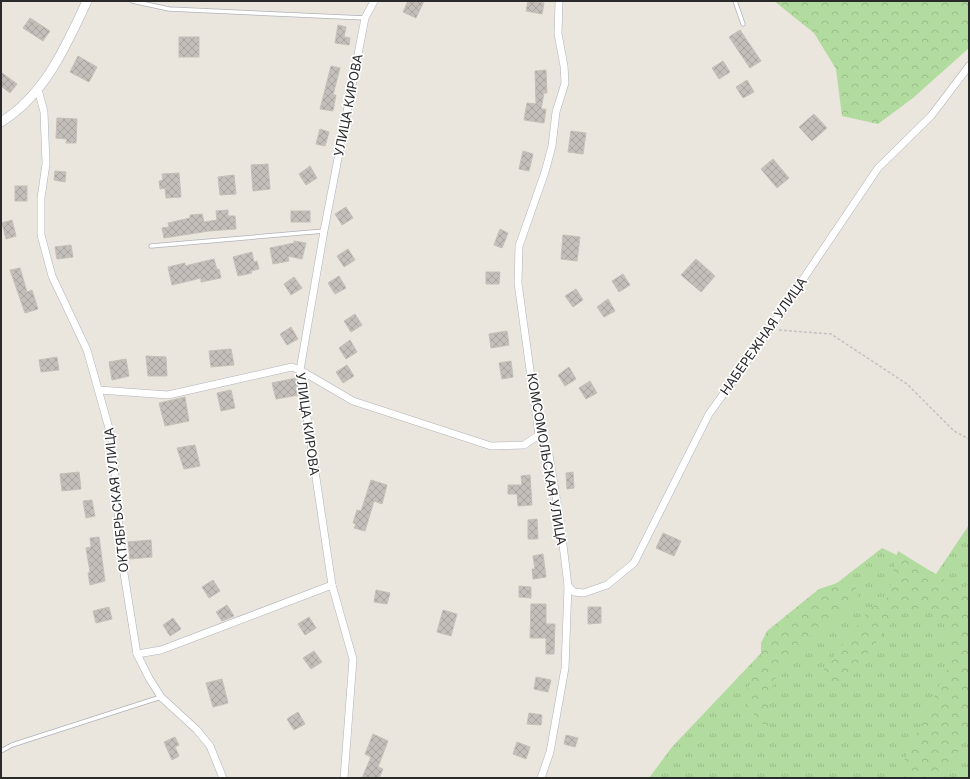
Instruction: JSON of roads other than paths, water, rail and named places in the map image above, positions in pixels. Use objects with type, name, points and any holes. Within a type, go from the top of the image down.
[{"type":"street","points":[[1,122],[28,100],[38,89],[60,56],[87,1]]},
{"type":"street","name":"УЛИЦА КИРОВА","points":[[344,778],[353,659],[332,585],[300,370],[324,231],[365,18],[374,1]]},
{"type":"street","name":"КОМСОМОЛЬСКАЯ УЛИЦА","points":[[541,778],[550,752],[565,668],[568,586],[560,520],[549,455],[539,435],[518,283],[519,246],[545,172],[552,146],[556,112],[565,83],[564,66],[558,34],[559,1]]},
{"type":"street","name":"НАБЕРЕЖНАЯ УЛИЦА","points":[[568,586],[574,592],[584,593],[607,585],[634,563],[709,414],[769,329],[878,168],[931,116],[969,66]]},
{"type":"street","name":"ОКТЯБРЬСКАЯ УЛИЦА","points":[[38,89],[44,112],[46,164],[41,198],[41,235],[52,276],[87,350],[112,439],[122,561],[137,654],[160,696],[197,730],[210,746],[223,778]]},
{"type":"street","points":[[99,390],[168,395],[292,367],[300,370],[353,401],[491,446],[524,445],[539,435]]},
{"type":"street","points":[[137,654],[161,650],[332,585]]},
{"type":"lane","points":[[132,1],[169,9],[365,18]]},
{"type":"lane","points":[[735,1],[743,24]]},
{"type":"lane","points":[[151,246],[324,231]]},
{"type":"lane","points":[[1,751],[12,745],[160,696]]}]
